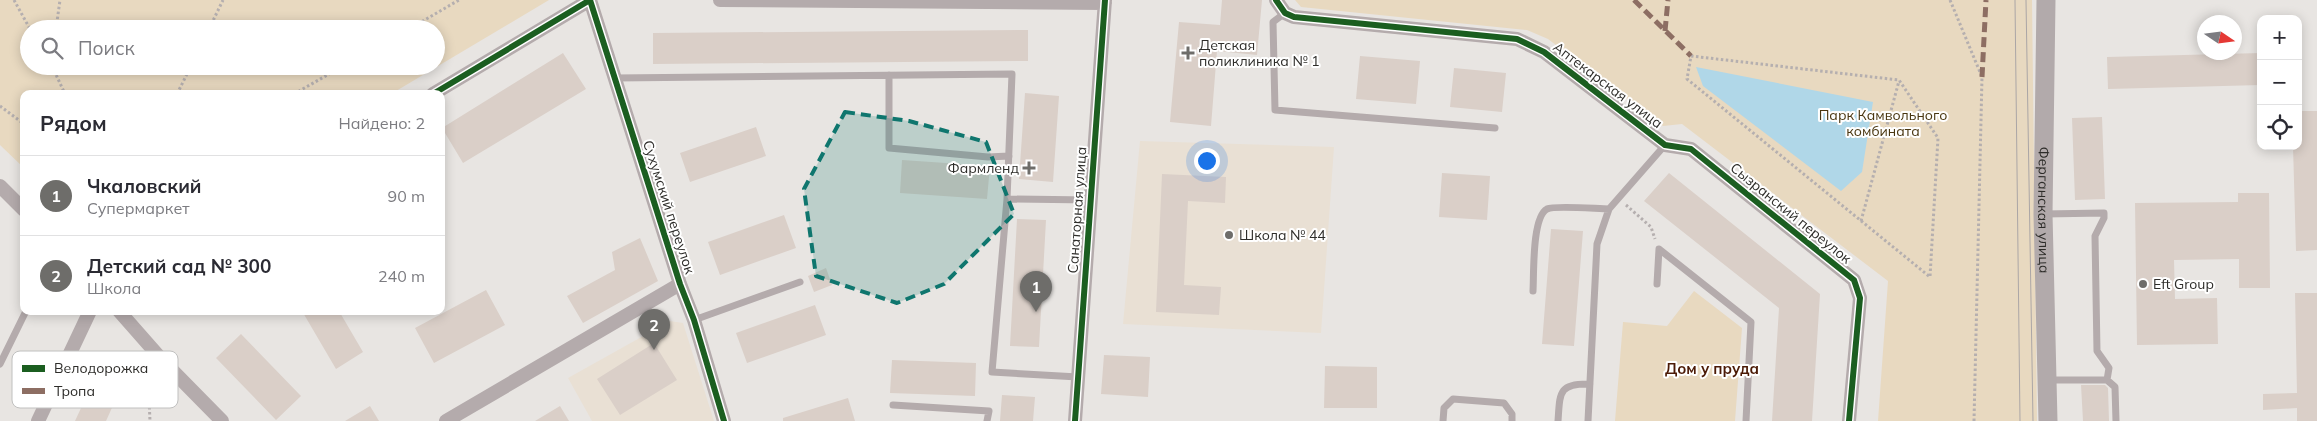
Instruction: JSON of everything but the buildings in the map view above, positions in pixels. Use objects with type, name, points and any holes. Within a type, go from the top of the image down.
[{"type":"street","name":"Сухумский переулок","points":[[590,0],[680,284],[694,320],[724,421]]},
{"type":"street","points":[[440,90],[590,0]]},
{"type":"street","points":[[720,0],[1105,2]]},
{"type":"street","points":[[1276,0],[1285,14]]},
{"type":"street","name":"Ферганская улица","points":[[2046,0],[2043,214],[2048,421]]},
{"type":"street","name":"Санаторная улица","points":[[1075,421],[1105,2]]},
{"type":"street","name":"Аптекарская улица","points":[[1285,14],[1294,17],[1517,40],[1544,52],[1665,145]]},
{"type":"street","name":"Сызранский переулок","points":[[1665,145],[1692,149],[1854,280],[1860,298],[1849,421]]},
{"type":"street","points":[[0,186],[20,206]]},
{"type":"street","points":[[446,421],[680,284]]},
{"type":"street","points":[[71,351],[88,315]]},
{"type":"street","points":[[122,315],[154,351]]},
{"type":"street","points":[[178,377],[222,421]]},
{"type":"street","points":[[38,421],[44,408]]},
{"type":"lane","points":[[1285,14],[1273,22],[1275,110],[1495,128]]},
{"type":"lane","points":[[615,78],[1012,74],[1007,199],[992,372],[1078,377]]},
{"type":"lane","points":[[889,75],[889,148],[988,157],[1008,156]]},
{"type":"lane","points":[[1588,421],[1597,244],[1609,209],[1665,145]]},
{"type":"lane","points":[[1007,199],[1090,200]]},
{"type":"lane","points":[[1533,290],[1536,232],[1540,215],[1548,208],[1609,209]]},
{"type":"lane","points":[[2043,214],[2104,212],[2104,218],[2095,236],[2096,342],[2097,351],[2109,368],[2107,380]]},
{"type":"lane","points":[[1657,284],[1659,249]]},
{"type":"lane","points":[[1659,249],[1751,322],[1746,421]]},
{"type":"lane","points":[[694,320],[800,282]]},
{"type":"lane","points":[[0,364],[24,315]]},
{"type":"lane","points":[[2046,380],[2107,380],[2115,387],[2116,421]]},
{"type":"lane","points":[[1558,421],[1559,400],[1563,391],[1569,385],[1590,384]]},
{"type":"lane","points":[[1444,421],[1444,408],[1453,399],[1504,403],[1512,414],[1512,421]]},
{"type":"lane","points":[[893,405],[989,411],[987,421]]},
{"type":"path","points":[[14,0],[25,20]]},
{"type":"path","points":[[57,20],[60,0]]},
{"type":"path","points":[[213,20],[223,0]]},
{"type":"path","points":[[425,20],[459,0]]},
{"type":"path","points":[[1950,0],[1982,77],[1974,421]]},
{"type":"path","points":[[1691,56],[1899,80],[1938,138],[1930,277],[1687,79],[1691,56]]},
{"type":"path","points":[[56,75],[64,90]]},
{"type":"path","points":[[179,90],[186,75]]},
{"type":"path","points":[[301,90],[327,75]]},
{"type":"path","points":[[1861,221],[1899,80]]},
{"type":"path","points":[[0,106],[20,121]]},
{"type":"path","points":[[1618,199],[1650,227],[1659,249]]},
{"type":"path","points":[[149,408],[150,421]]},
{"type":"highlighted area","points":[[845,112],[909,121],[986,142],[1014,214],[944,284],[897,303],[816,276],[804,189]]},
{"type":"shaded area","name":"Школа № 44","points":[[1140,141],[1334,147],[1321,333],[1123,324]]},
{"type":"shaded area","points":[[670,321],[683,323],[714,421],[592,421],[568,378]]},
{"type":"green space","points":[[0,0],[549,0],[445,62],[445,20],[20,20],[20,75],[423,75],[398,90],[20,90],[20,164],[0,145]]},
{"type":"green space","name":"Парк Камвольного комбината","points":[[1295,0],[2032,0],[2037,421],[1878,421],[1888,281],[1682,124],[1663,126],[1548,39],[1527,30],[1301,7]]},
{"type":"green space","points":[[1694,291],[1742,328],[1735,421],[1615,421],[1623,322],[1667,326]]},
{"type":"water","points":[[1696,67],[1873,102],[1862,172],[1841,191],[1703,86]]},
{"type":"tram line","points":[[2015,0],[2020,421]]},
{"type":"tram line","points":[[2026,0],[2033,421]]},
{"type":"marked path","points":[[1634,0],[1691,56]]},
{"type":"marked path","points":[[1665,31],[1668,0]]},
{"type":"marked path","points":[[1982,77],[1986,0]]},
{"type":"cycle path","points":[[440,90],[590,0],[680,284],[694,320],[724,421]]},
{"type":"cycle path","points":[[1075,421],[1105,0]]},
{"type":"cycle path","points":[[1276,0],[1285,13],[1294,17],[1517,39],[1544,52],[1665,145],[1691,149],[1854,280],[1860,298],[1849,421]]},
{"type":"place","name":"Детская поликлиника № 1","points":[[1188,53]]},
{"type":"place","name":"Фармленд","points":[[1029,168]]},
{"type":"place","name":"Школа № 44","points":[[1229,235]]},
{"type":"place","name":"Eft Group","points":[[2143,284]]},
{"type":"place","name":"Чкаловский","points":[[1036,312]]},
{"type":"place","name":"Детский сад № 300","points":[[654,350]]},
{"type":"district","name":"Дом у пруда","points":[[1712,368]]}]
